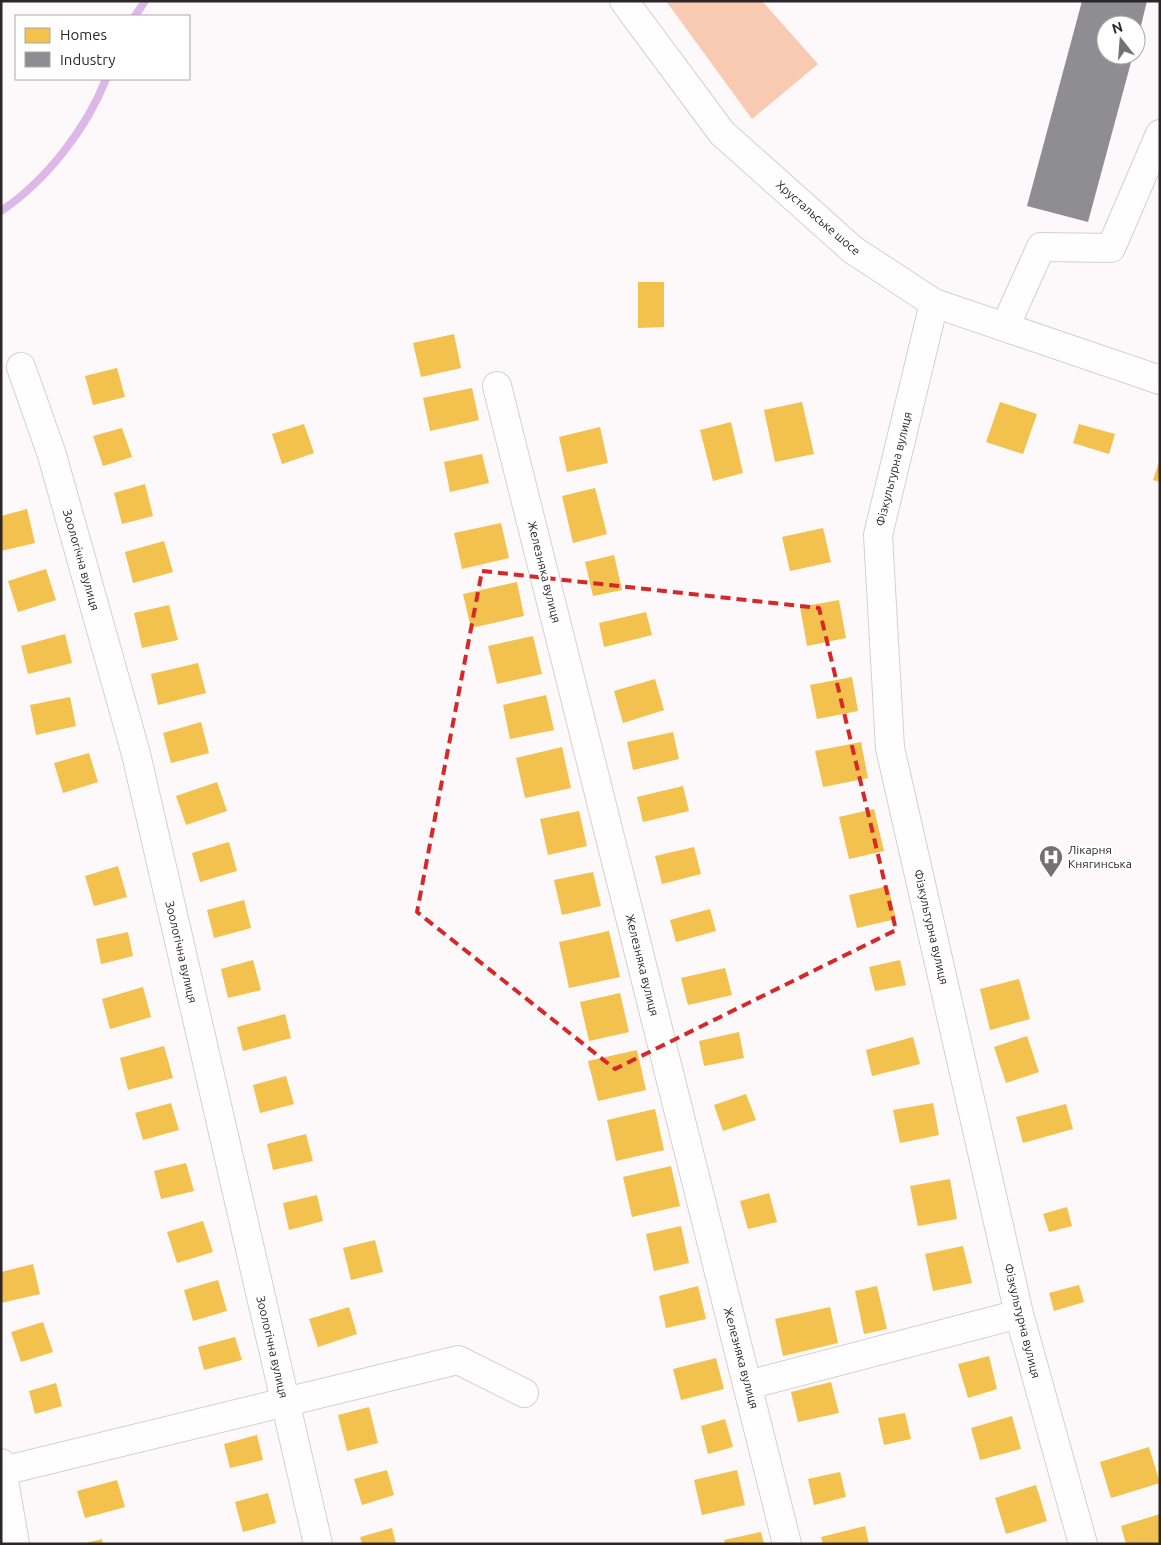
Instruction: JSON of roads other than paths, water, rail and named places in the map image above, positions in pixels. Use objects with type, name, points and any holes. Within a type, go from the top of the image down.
[{"type":"street","name":"Хрустальське шосе","points":[[624,1],[722,133],[853,250],[934,303],[1160,380]]},
{"type":"street","points":[[1005,327],[1041,248],[1110,248],[1160,134]]},
{"type":"street","name":"Фізкультурна вулиця","points":[[934,303],[878,535],[890,748],[1019,1314],[1083,1544]]},
{"type":"street","name":"Зоологічна вулиця","points":[[22,366],[52,455],[136,754],[318,1544]]},
{"type":"street","name":"Железняка вулиця","points":[[498,386],[787,1544]]},
{"type":"street","points":[[748,1385],[1019,1314]]},
{"type":"street","points":[[15,1544],[2,1467],[458,1360],[524,1392]]},
{"type":"waterway","points":[[136,15],[145,1]]},
{"type":"waterway","points":[[1,211],[34,185],[63,152],[88,116],[106,80]]},
{"type":"place","name":"Лікарня Княгинська","points":[[1051,878]]}]
